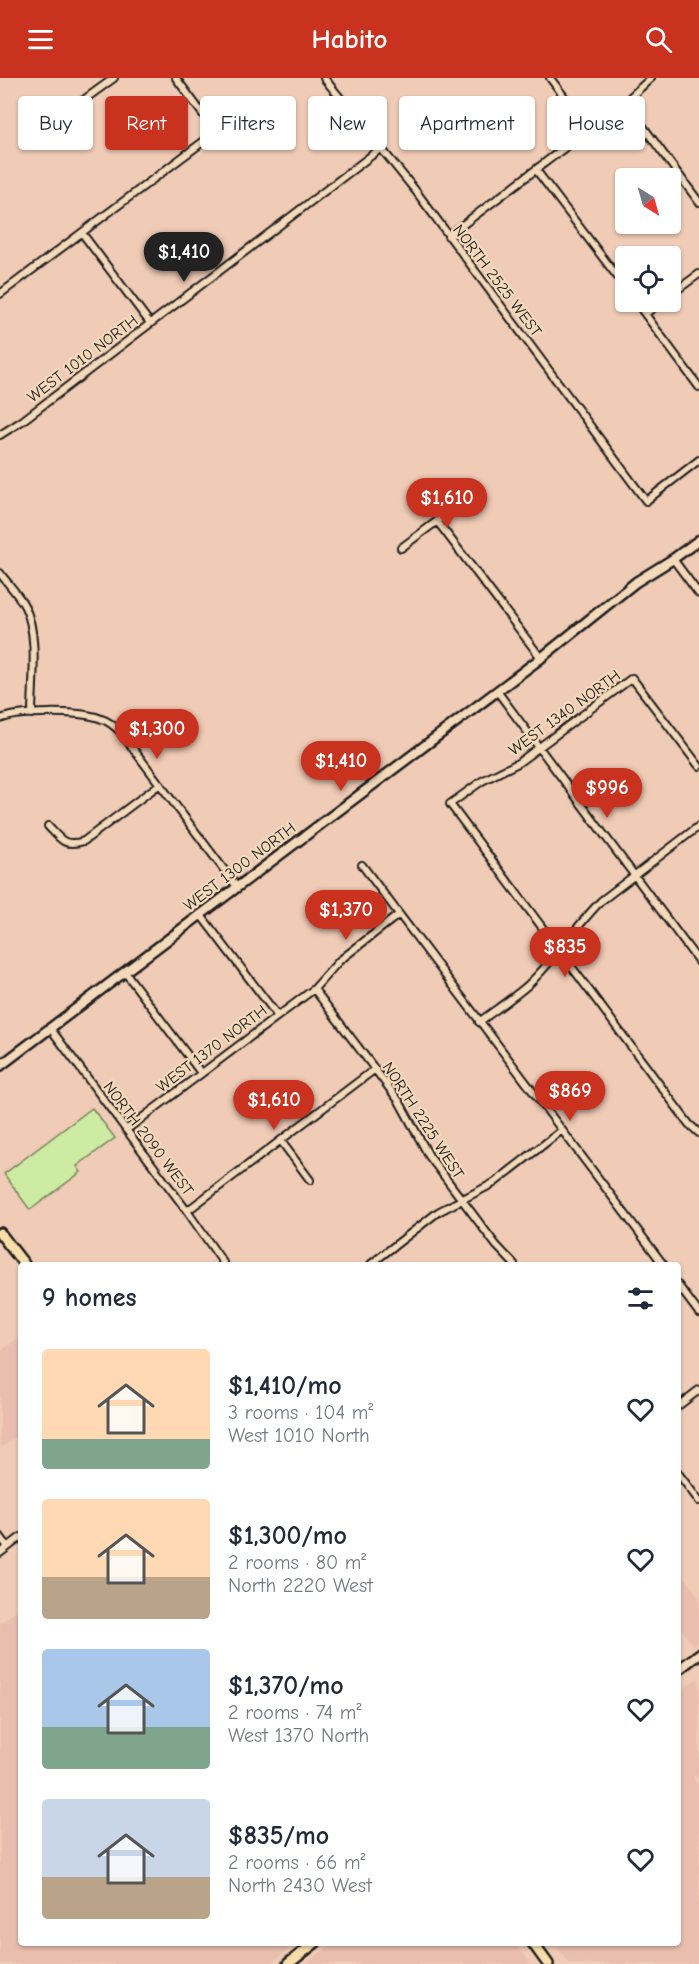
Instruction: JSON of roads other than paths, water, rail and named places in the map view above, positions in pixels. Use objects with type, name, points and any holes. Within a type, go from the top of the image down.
[{"type":"main road","points":[[0,1233],[22,1262]]},
{"type":"main road","points":[[288,1964],[311,1946]]},
{"type":"main road","points":[[535,1946],[548,1964]]},
{"type":"street","points":[[89,96],[114,78]]},
{"type":"street","points":[[0,294],[216,132],[176,78]]},
{"type":"street","name":"NORTH 2525 WEST","points":[[324,78],[338,96]]},
{"type":"street","points":[[550,78],[564,96]]},
{"type":"street","points":[[632,96],[651,78]]},
{"type":"street","points":[[645,129],[699,202]]},
{"type":"street","name":"WEST 1010 NORTH","points":[[0,435],[22,421],[379,150]]},
{"type":"street","name":"NORTH 2525 WEST","points":[[381,150],[415,190],[646,501],[699,460]]},
{"type":"street","points":[[448,236],[561,150]]},
{"type":"street","points":[[536,170],[615,274]]},
{"type":"street","points":[[82,233],[150,323]]},
{"type":"street","points":[[681,287],[699,274]]},
{"type":"street","points":[[648,312],[645,314],[699,387]]},
{"type":"street","points":[[401,548],[478,490]]},
{"type":"street","points":[[437,521],[540,658]]},
{"type":"street","name":"WEST 1300 NORTH","points":[[0,1066],[497,691],[636,582],[699,540]]},
{"type":"street","points":[[673,559],[699,594]]},
{"type":"street","points":[[0,573],[24,605],[30,621],[33,641],[32,714]]},
{"type":"street","name":"WEST 1340 NORTH","points":[[559,950],[450,804],[482,781],[518,763],[632,678],[699,766]]},
{"type":"street","points":[[497,691],[699,962]]},
{"type":"street","points":[[0,719],[21,713],[87,715],[108,721],[122,734],[237,887]]},
{"type":"street","points":[[48,826],[62,841],[72,844],[84,841],[160,784]]},
{"type":"street","points":[[480,1022],[528,985],[601,900],[699,826]]},
{"type":"street","points":[[362,866],[661,1262]]},
{"type":"street","points":[[200,914],[277,1015]]},
{"type":"street","name":"WEST 1370 NORTH","points":[[126,1130],[314,989],[339,961],[398,915]]},
{"type":"street","points":[[559,950],[689,1124],[699,1133]]},
{"type":"street","points":[[125,972],[201,1073]]},
{"type":"street","name":"NORTH 2225 WEST","points":[[314,989],[399,1101],[429,1156],[511,1262]]},
{"type":"street","name":"NORTH 2090 WEST","points":[[50,1028],[223,1262]]},
{"type":"street","points":[[187,1211],[375,1069]]},
{"type":"street","points":[[374,1262],[438,1212],[494,1184],[561,1131]]},
{"type":"street","points":[[281,1141],[310,1180]]},
{"type":"street","points":[[681,1289],[699,1313]]},
{"type":"street","points":[[681,1404],[699,1390]]},
{"type":"street","points":[[681,1477],[699,1501]]},
{"type":"street","points":[[0,1536],[8,1547]]},
{"type":"street","points":[[0,1552],[18,1539]]},
{"type":"street","points":[[681,1668],[699,1654]]}]
